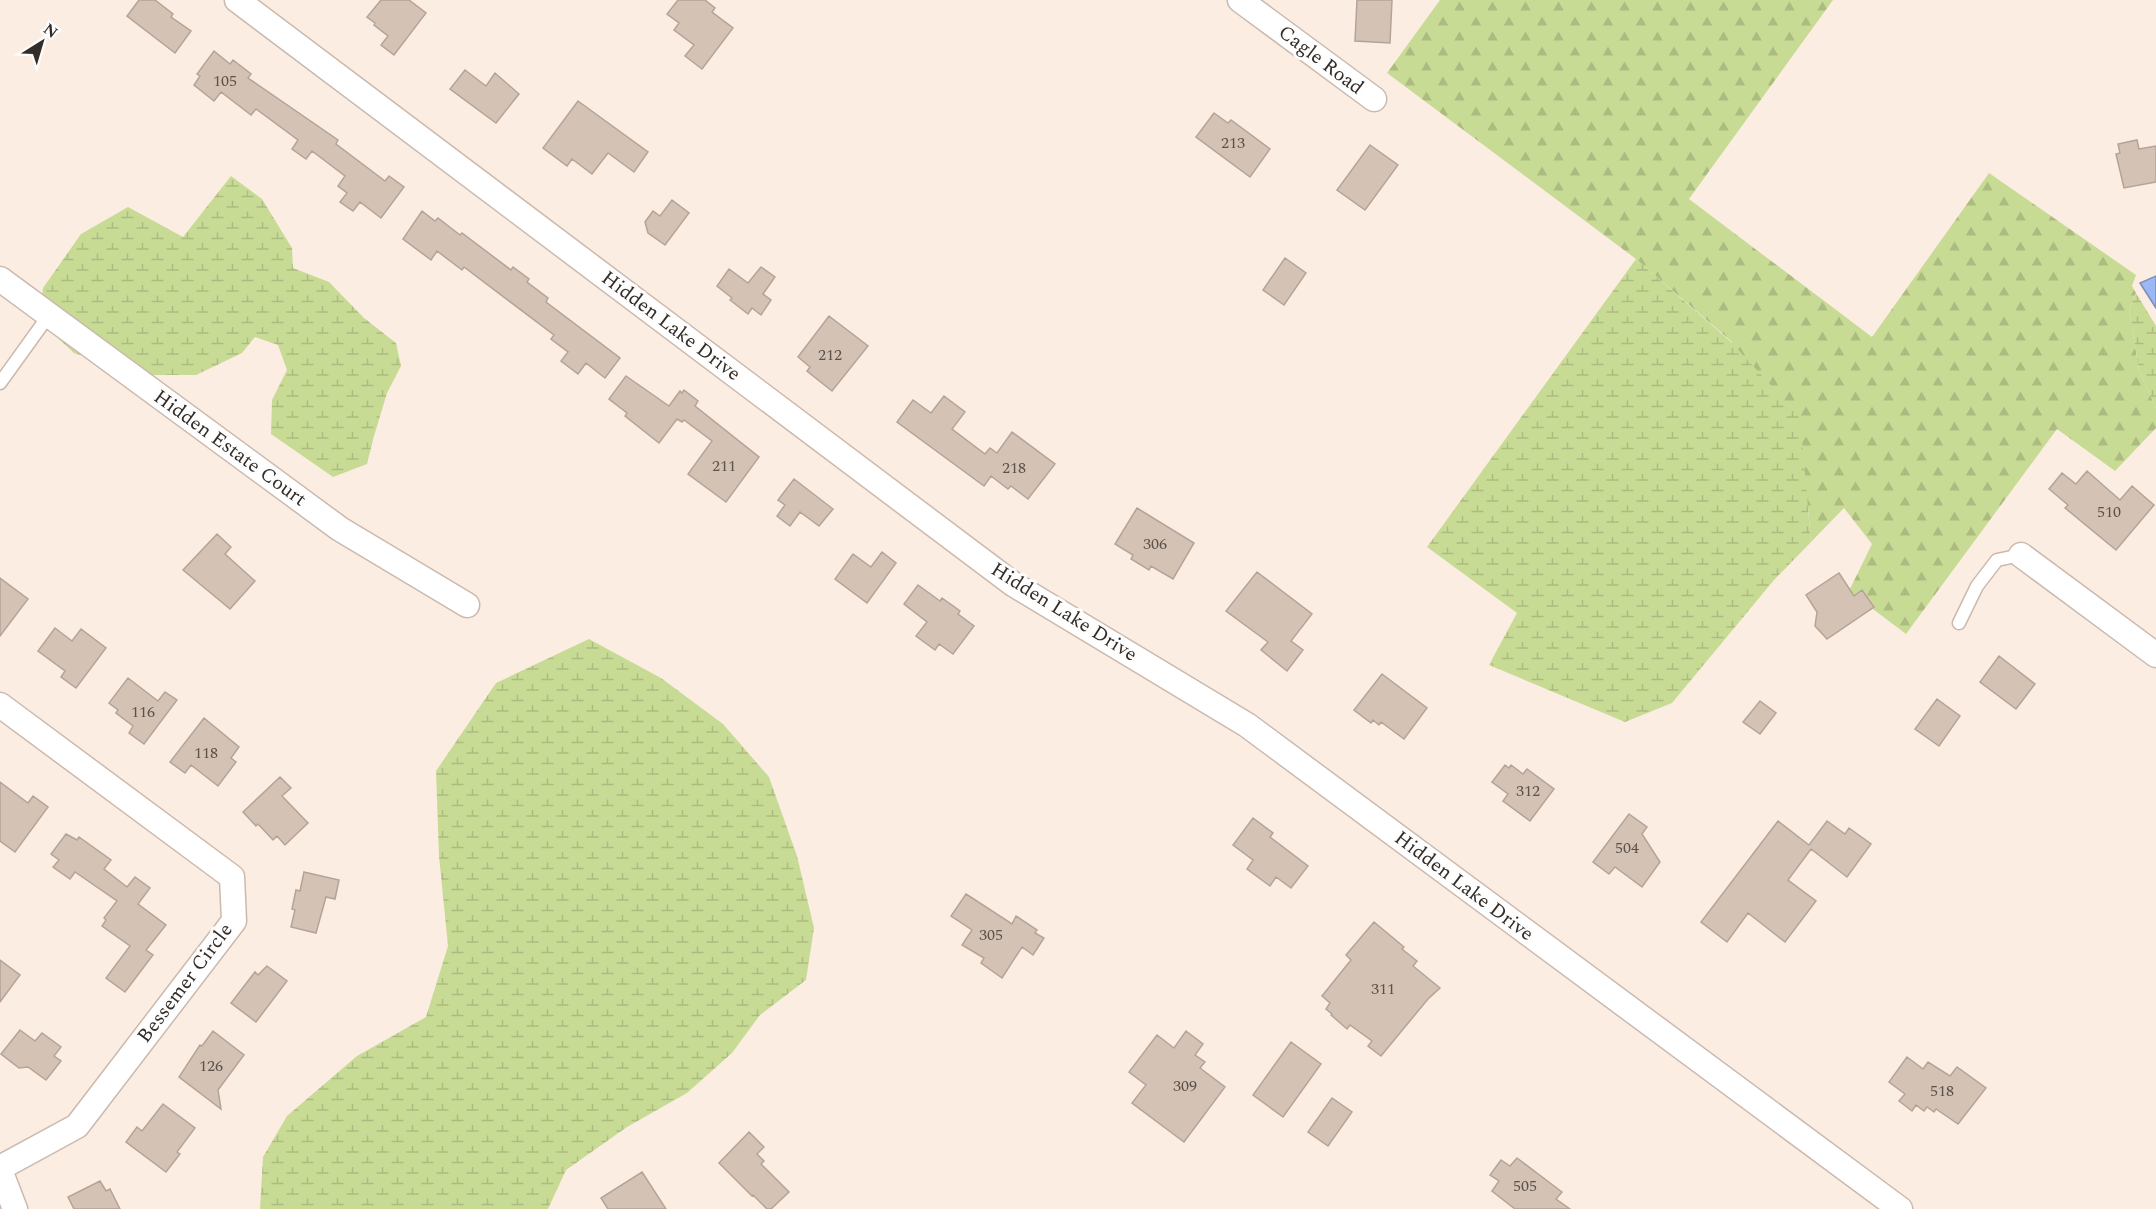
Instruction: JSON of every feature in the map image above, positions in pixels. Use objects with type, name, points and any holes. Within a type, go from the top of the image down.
[{"type":"street","name":"Hidden Lake Drive","points":[[237,0],[1013,584],[1247,724],[1900,1209]]},
{"type":"street","name":"Cagle Road","points":[[1240,0],[1374,99]]},
{"type":"street","name":"Hidden Estate Court","points":[[0,279],[340,529],[467,605]]},
{"type":"street","points":[[2021,555],[2156,655]]},
{"type":"street","name":"Bessemer Circle","points":[[0,705],[232,877],[234,921],[77,1126],[0,1169]]},
{"type":"street","points":[[0,1169],[15,1209]]},
{"type":"lane","points":[[0,383],[50,315]]},
{"type":"lane","points":[[1959,623],[1977,586],[1997,560],[2021,555]]},
{"type":"green space","points":[[1440,0],[1833,0],[1689,199],[1872,337],[1989,173],[2136,275],[2132,286],[2136,293],[2129,309],[2139,370],[2156,408],[2156,428],[2115,471],[2057,429],[1906,634],[1849,591],[1872,544],[1844,508],[1811,542],[1808,508],[1731,341],[1636,259],[1387,73]]},
{"type":"green space","points":[[231,176],[262,199],[292,248],[293,268],[329,282],[364,318],[396,343],[401,366],[387,393],[367,464],[333,477],[271,434],[272,400],[287,370],[278,345],[255,337],[242,353],[196,375],[142,375],[74,353],[40,322],[43,288],[81,234],[128,207],[183,237]]},
{"type":"green space","points":[[1636,259],[1730,341],[1800,417],[1811,542],[1774,580],[1672,703],[1625,722],[1489,665],[1517,613],[1427,547]]},
{"type":"green space","points":[[2136,293],[2156,326],[2156,408],[2139,370],[2129,309]]},
{"type":"green space","points":[[589,639],[661,678],[723,724],[769,777],[797,856],[814,928],[806,980],[760,1015],[732,1053],[687,1093],[627,1127],[566,1170],[548,1209],[260,1209],[263,1157],[287,1116],[357,1056],[426,1017],[448,946],[439,856],[436,771],[496,683]]},
{"type":"water","points":[[2156,276],[2156,308],[2140,283]]},
{"type":"building","points":[[139,0],[155,0],[173,14],[171,17],[191,31],[175,53],[127,16]]},
{"type":"building","points":[[381,0],[409,0],[426,13],[394,55],[381,45],[388,36],[367,17]]},
{"type":"building","points":[[678,0],[705,0],[715,8],[712,12],[733,28],[702,69],[685,56],[694,45],[674,30],[679,23],[667,14]]},
{"type":"building","points":[[1357,0],[1392,0],[1390,43],[1355,41]]},
{"type":"building","points":[[214,51],[230,64],[233,60],[251,74],[248,78],[338,140],[336,144],[385,181],[389,176],[404,187],[381,218],[360,202],[353,211],[340,202],[347,193],[338,186],[345,176],[312,151],[306,159],[292,149],[298,140],[256,109],[251,115],[221,92],[214,101],[194,85],[200,76],[197,74]]},
{"type":"building","points":[[465,70],[486,86],[495,73],[519,94],[496,123],[450,89]]},
{"type":"building","points":[[578,101],[648,152],[634,172],[608,153],[592,174],[572,159],[567,166],[543,148]]},
{"type":"building","points":[[1214,113],[1228,123],[1231,120],[1270,149],[1250,177],[1196,137]]},
{"type":"building","points":[[2137,140],[2139,149],[2156,146],[2156,182],[2124,188],[2116,154],[2120,153],[2118,144]]},
{"type":"building","points":[[1370,145],[1398,165],[1365,210],[1337,190]]},
{"type":"building","points":[[672,200],[689,213],[665,245],[648,233],[645,222],[653,211],[660,216]]},
{"type":"building","points":[[422,211],[435,221],[438,218],[460,235],[462,233],[511,270],[513,267],[529,279],[527,282],[548,298],[546,302],[620,358],[605,378],[586,363],[578,374],[561,361],[568,352],[551,339],[554,335],[464,267],[462,270],[437,251],[431,260],[403,239]]},
{"type":"building","points":[[1285,258],[1306,273],[1284,305],[1263,290]]},
{"type":"building","points":[[761,267],[775,277],[763,294],[771,300],[761,315],[752,308],[748,314],[717,286],[729,269],[748,283]]},
{"type":"building","points":[[829,316],[868,346],[832,391],[807,371],[810,367],[798,357]]},
{"type":"building","points":[[626,376],[669,406],[680,391],[682,393],[684,390],[698,401],[695,406],[759,457],[726,502],[688,474],[712,441],[684,420],[682,422],[677,419],[659,443],[625,416],[627,413],[609,399]]},
{"type":"building","points":[[944,396],[965,412],[952,429],[985,454],[990,448],[997,453],[1012,432],[1055,464],[1028,499],[1011,486],[1008,489],[991,476],[984,486],[897,422],[913,400],[931,413]]},
{"type":"building","points":[[2087,471],[2120,500],[2132,486],[2154,505],[2116,550],[2065,508],[2068,505],[2049,489],[2062,473],[2076,484]]},
{"type":"building","points":[[794,479],[833,509],[819,526],[800,512],[790,526],[777,516],[785,505],[778,500]]},
{"type":"building","points":[[1137,508],[1194,543],[1173,579],[1151,566],[1149,570],[1131,559],[1133,555],[1115,544]]},
{"type":"building","points":[[217,534],[231,547],[225,554],[255,581],[230,609],[183,570]]},
{"type":"building","points":[[882,552],[896,563],[867,603],[835,579],[853,554],[871,567]]},
{"type":"building","points":[[1257,572],[1312,614],[1291,641],[1303,650],[1287,671],[1261,650],[1268,642],[1226,611]]},
{"type":"building","points":[[1839,573],[1854,596],[1862,590],[1874,607],[1827,639],[1815,626],[1817,612],[1806,595]]},
{"type":"building","points":[[0,578],[28,599],[0,636]]},
{"type":"building","points":[[918,585],[940,601],[942,598],[960,611],[958,614],[974,626],[953,654],[939,644],[935,650],[916,636],[927,622],[904,604]]},
{"type":"building","points":[[55,628],[72,641],[81,629],[106,648],[76,688],[61,677],[65,671],[38,651]]},
{"type":"building","points":[[1999,656],[2035,684],[2016,709],[1980,682]]},
{"type":"building","points":[[1382,674],[1427,708],[1404,739],[1381,722],[1379,725],[1373,720],[1371,723],[1354,710]]},
{"type":"building","points":[[128,678],[158,701],[165,692],[177,700],[144,744],[129,733],[133,726],[116,713],[118,710],[109,703]]},
{"type":"building","points":[[1937,699],[1960,716],[1939,746],[1915,729]]},
{"type":"building","points":[[1760,701],[1776,713],[1760,734],[1743,722]]},
{"type":"building","points":[[204,718],[239,747],[231,758],[236,762],[218,786],[191,765],[185,773],[170,762]]},
{"type":"building","points":[[1505,765],[1509,768],[1511,765],[1523,774],[1527,769],[1554,789],[1530,821],[1503,801],[1508,794],[1492,782]]},
{"type":"building","points":[[280,777],[291,788],[282,796],[308,823],[285,845],[277,836],[273,840],[243,812]]},
{"type":"building","points":[[0,782],[28,803],[33,796],[48,807],[15,852],[0,841]]},
{"type":"building","points":[[1629,814],[1647,827],[1642,834],[1660,862],[1642,887],[1615,867],[1609,874],[1593,862]]},
{"type":"building","points":[[1253,818],[1273,833],[1270,837],[1308,866],[1291,888],[1276,877],[1270,886],[1247,869],[1253,860],[1233,845]]},
{"type":"building","points":[[1778,821],[1809,845],[1827,821],[1845,834],[1849,828],[1871,844],[1847,877],[1811,849],[1788,880],[1816,901],[1785,942],[1748,913],[1727,942],[1701,922]]},
{"type":"building","points":[[66,834],[77,840],[79,837],[111,860],[104,869],[127,887],[135,877],[150,888],[138,904],[166,925],[146,950],[153,955],[125,992],[106,978],[130,946],[102,926],[106,920],[104,918],[117,901],[75,872],[70,879],[53,867],[59,860],[51,854]]},
{"type":"building","points":[[304,872],[339,880],[335,899],[326,897],[316,933],[291,927],[296,890],[300,891]]},
{"type":"building","points":[[966,894],[1012,924],[1016,916],[1037,930],[1035,933],[1044,938],[1033,955],[1022,947],[1002,978],[981,963],[984,958],[962,945],[972,930],[951,916]]},
{"type":"building","points":[[1374,922],[1417,961],[1413,966],[1440,988],[1428,999],[1381,1056],[1368,1046],[1372,1041],[1350,1025],[1347,1029],[1331,1015],[1326,1009],[1330,1003],[1322,996],[1351,960],[1346,955]]},
{"type":"building","points":[[0,960],[20,975],[0,1002]]},
{"type":"building","points":[[267,966],[287,981],[256,1022],[231,1003],[255,972],[258,975]]},
{"type":"building","points":[[20,1030],[35,1041],[42,1033],[61,1047],[54,1056],[61,1061],[46,1080],[28,1067],[19,1068],[1,1054]]},
{"type":"building","points":[[213,1031],[244,1055],[218,1090],[221,1109],[179,1077],[200,1045],[202,1046]]},
{"type":"building","points":[[1186,1031],[1203,1044],[1195,1055],[1205,1062],[1200,1068],[1225,1087],[1184,1142],[1132,1103],[1146,1085],[1129,1072],[1157,1035],[1174,1048]]},
{"type":"building","points":[[1291,1042],[1321,1064],[1283,1117],[1253,1095]]},
{"type":"building","points":[[1907,1057],[1923,1069],[1928,1062],[1950,1076],[1957,1067],[1986,1088],[1958,1124],[1936,1109],[1934,1112],[1927,1107],[1924,1111],[1916,1105],[1912,1111],[1899,1101],[1905,1094],[1889,1082]]},
{"type":"building","points":[[1332,1098],[1352,1112],[1328,1146],[1308,1132]]},
{"type":"building","points":[[163,1104],[195,1128],[177,1152],[180,1154],[166,1172],[126,1142],[137,1127],[142,1131]]},
{"type":"building","points":[[749,1132],[764,1147],[757,1154],[764,1161],[761,1164],[789,1192],[771,1209],[767,1209],[752,1196],[719,1163]]},
{"type":"building","points":[[1517,1158],[1562,1192],[1556,1199],[1570,1209],[1515,1209],[1492,1191],[1499,1181],[1490,1175],[1501,1160],[1510,1166]]},
{"type":"building","points":[[642,1172],[666,1209],[608,1209],[601,1198]]},
{"type":"building","points":[[100,1181],[106,1191],[110,1189],[120,1209],[74,1209],[68,1197]]}]
